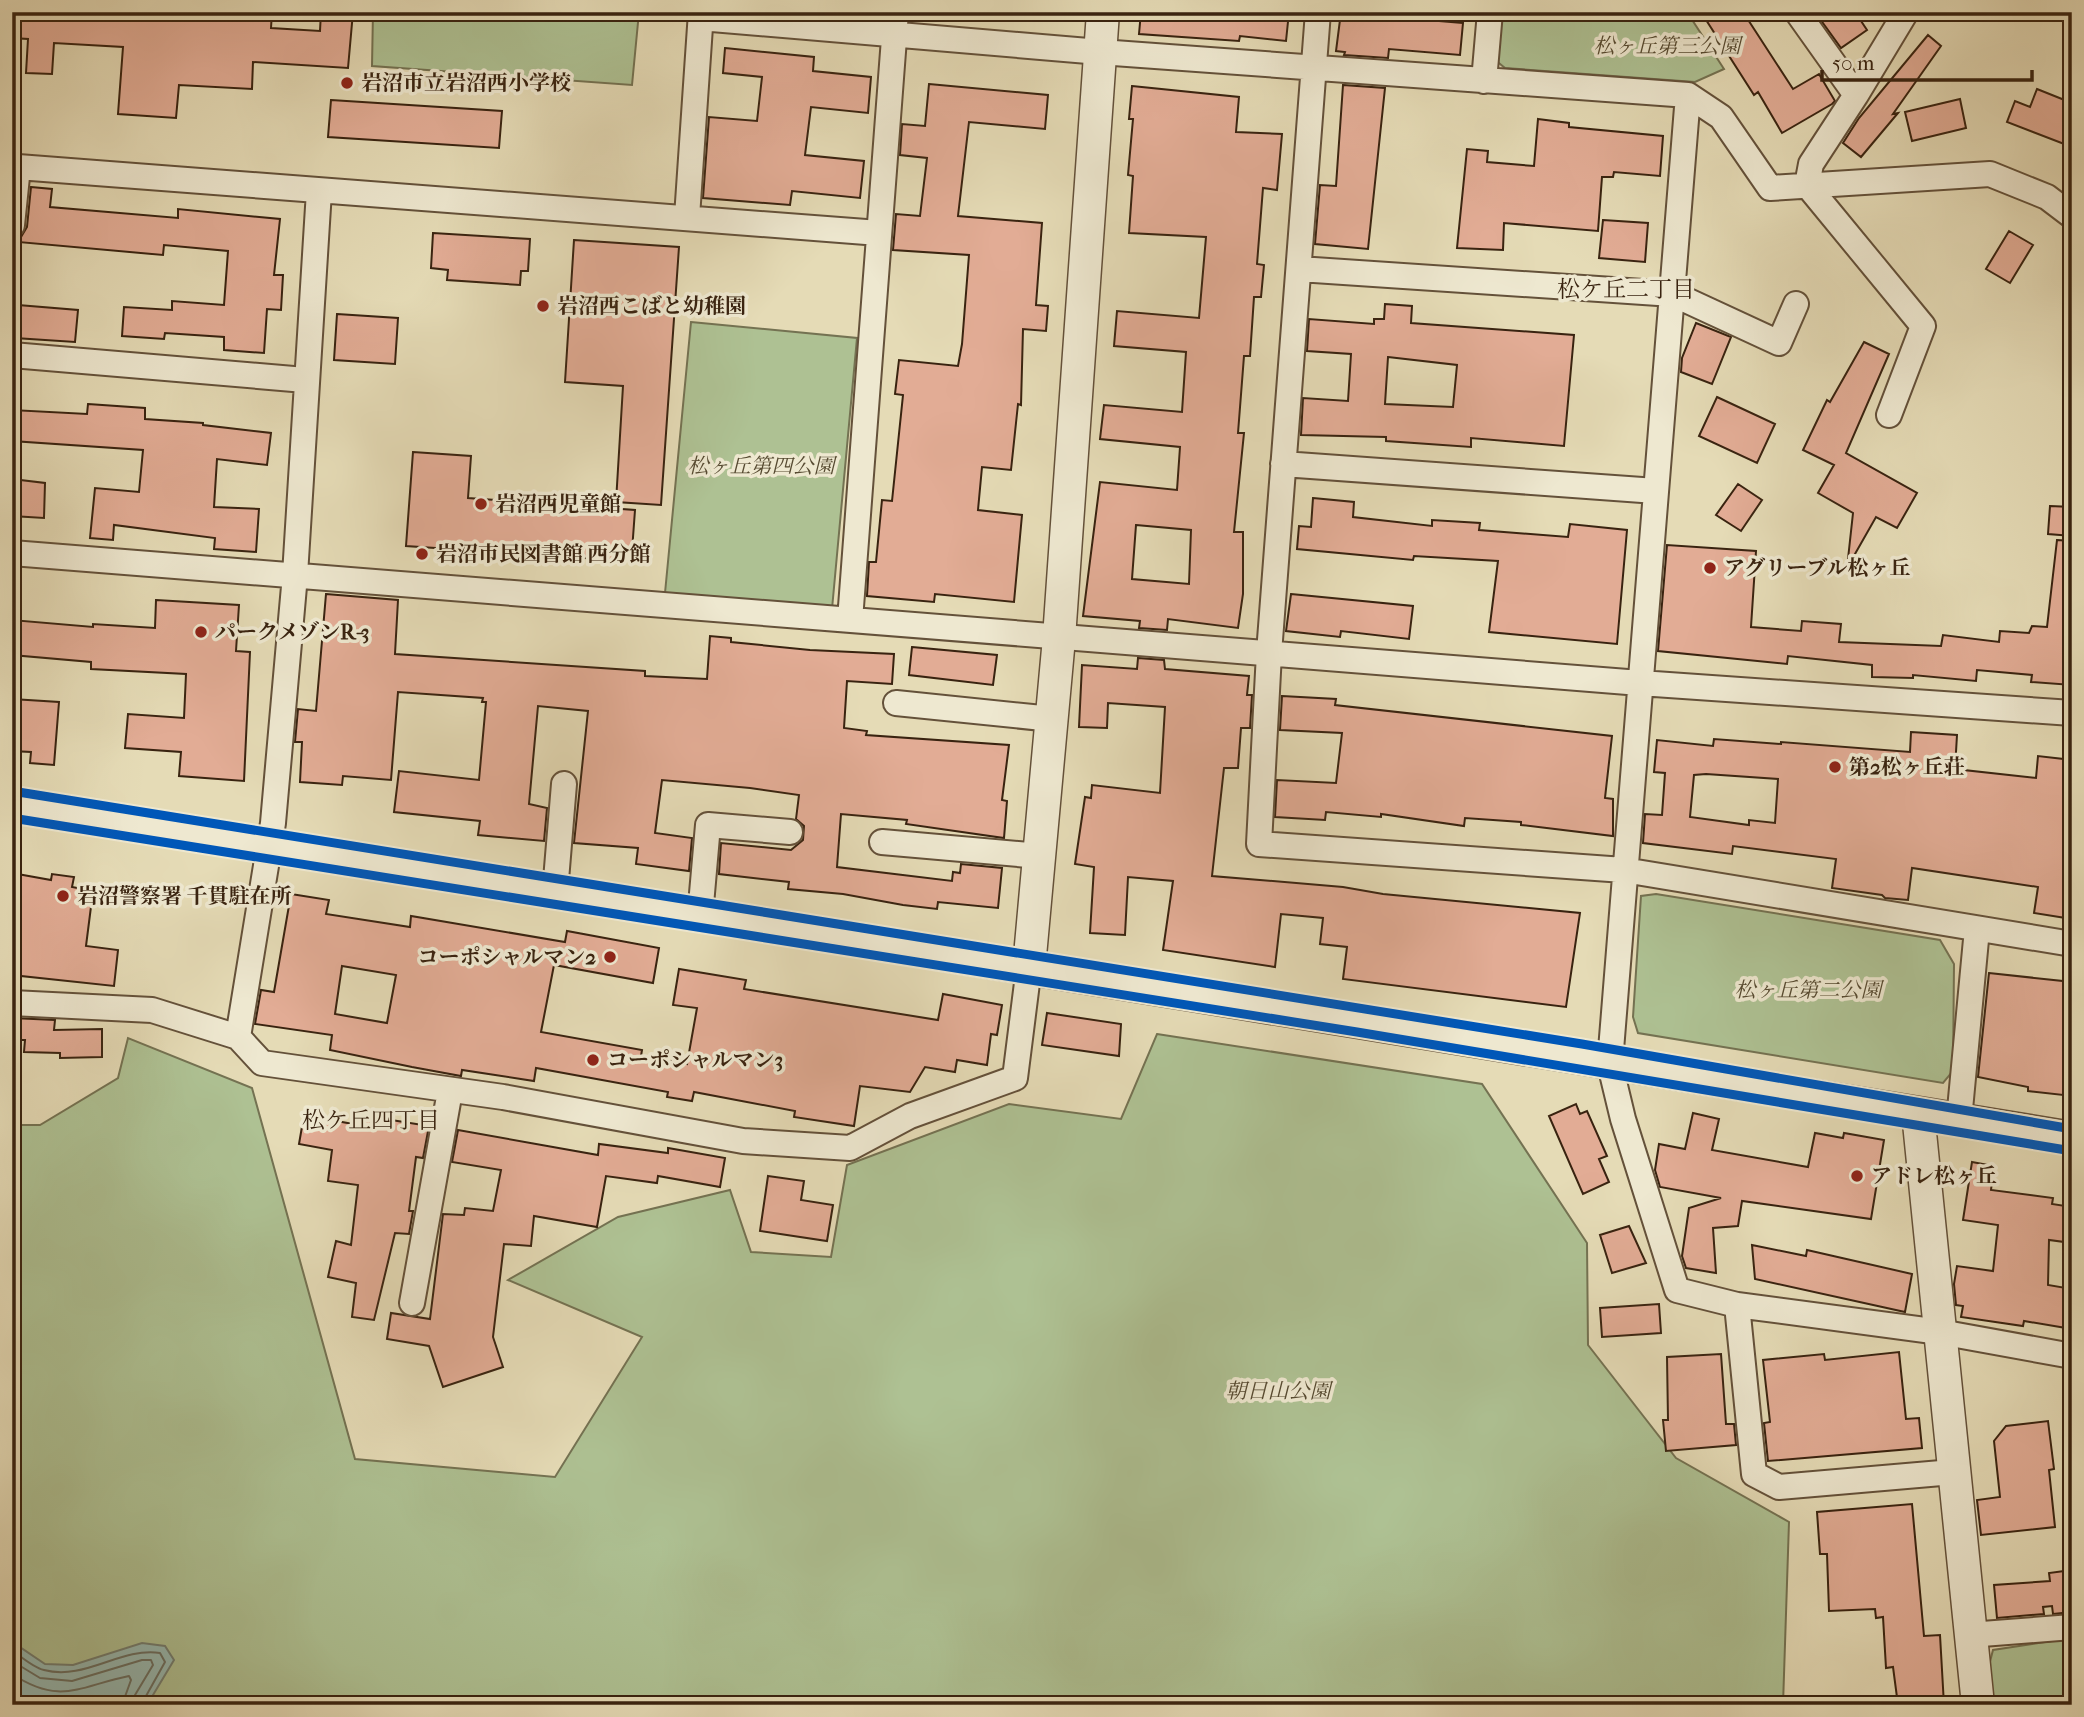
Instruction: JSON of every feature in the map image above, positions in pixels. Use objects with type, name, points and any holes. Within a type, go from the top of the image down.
[{"type":"street","points":[[12,1003],[152,1010],[239,1037],[262,1063],[503,1097],[743,1141],[850,1148],[909,1116],[1015,1078],[1029,967],[1059,638],[1103,12]]},
{"type":"street","points":[[1318,12],[1269,653],[1259,844],[1624,870],[2072,944]]},
{"type":"street","points":[[1484,81],[1490,12]]},
{"type":"street","points":[[1797,12],[1856,95]]},
{"type":"street","points":[[1807,185],[1811,164],[1906,12]]},
{"type":"street","points":[[687,217],[701,15],[895,23],[1100,52],[1688,94],[1721,117],[1770,188],[1990,174],[2047,197],[2072,216]]},
{"type":"street","points":[[850,620],[895,23]]},
{"type":"street","points":[[1688,94],[1610,1065],[1623,1119],[1677,1290],[1737,1305],[1940,1332],[2072,1356]]},
{"type":"street","points":[[12,225],[18,167],[879,233]]},
{"type":"street","points":[[1807,185],[1923,326],[1889,415]]},
{"type":"street","points":[[239,1037],[270,844],[295,575],[305,380],[319,191]]},
{"type":"street","points":[[1299,269],[1673,294],[1779,343],[1796,304]]},
{"type":"street","points":[[12,355],[305,380]]},
{"type":"street","points":[[1283,464],[1656,491]]},
{"type":"street","points":[[12,552],[1059,638],[2072,713]]},
{"type":"street","points":[[896,703],[1052,719]]},
{"type":"street","points":[[555,892],[564,784]]},
{"type":"street","points":[[12,803],[1029,967],[1610,1065],[2072,1138]]},
{"type":"street","points":[[700,916],[708,825],[790,832]]},
{"type":"street","points":[[882,842],[1040,856]]},
{"type":"street","points":[[1959,1120],[1977,929]]},
{"type":"street","points":[[412,1303],[450,1091]]},
{"type":"street","points":[[1918,1113],[1978,1705]]},
{"type":"street","points":[[1737,1305],[1754,1474],[1779,1487],[1953,1472]]},
{"type":"street","points":[[1969,1635],[2072,1627]]},
{"type":"green space","points":[[373,12],[639,12],[632,85],[372,66]]},
{"type":"green space","name":"松ヶ丘第三公園","points":[[1497,12],[1687,12],[1724,69],[1695,82],[1505,68],[1494,59]]},
{"type":"green space","name":"松ヶ丘第四公園","points":[[691,322],[857,338],[832,609],[665,593]]},
{"type":"green space","name":"松ヶ丘第二公園","points":[[1656,894],[1940,940],[1954,964],[1953,1071],[1943,1083],[1638,1033],[1633,1017],[1641,896]]},
{"type":"green space","name":"朝日山公園","points":[[1157,1034],[1482,1084],[1587,1243],[1588,1345],[1676,1458],[1789,1522],[1783,1705],[12,1705],[12,1125],[40,1125],[118,1078],[128,1038],[252,1088],[355,1459],[555,1477],[642,1337],[508,1280],[618,1217],[730,1190],[751,1252],[831,1257],[847,1165],[1009,1104],[1121,1119]]},
{"type":"green space","points":[[2072,1638],[2072,1705],[1988,1705],[1985,1681],[1993,1650]]},
{"type":"water","points":[[12,1633],[17,1645],[45,1664],[73,1665],[142,1643],[165,1646],[174,1660],[147,1705],[12,1705]]},
{"type":"building","points":[[12,12],[272,12],[271,28],[320,31],[321,12],[353,12],[348,68],[253,62],[252,89],[179,85],[176,118],[118,114],[123,47],[54,43],[52,74],[26,73],[28,39],[12,38]]},
{"type":"building","points":[[1141,12],[1289,12],[1286,41],[1240,36],[1239,41],[1139,34]]},
{"type":"building","points":[[1341,12],[1393,12],[1392,17],[1463,23],[1460,55],[1389,49],[1388,58],[1344,55],[1345,52],[1336,51]]},
{"type":"building","points":[[1701,12],[1743,12],[1793,89],[1819,74],[1835,101],[1782,133],[1758,92],[1754,95]]},
{"type":"building","points":[[1815,12],[1855,12],[1867,30],[1841,48]]},
{"type":"building","points":[[1928,35],[1941,46],[1893,114],[1898,113],[1861,157],[1843,143],[1859,118]]},
{"type":"building","points":[[725,48],[814,57],[813,71],[871,77],[868,113],[811,107],[805,155],[864,161],[860,198],[792,191],[790,205],[703,198],[709,117],[757,121],[762,77],[723,73]]},
{"type":"building","points":[[929,84],[1048,95],[1045,129],[969,122],[958,216],[1042,223],[1036,305],[1048,306],[1046,331],[1023,329],[1021,405],[1018,404],[1011,470],[982,467],[978,510],[1022,515],[1014,602],[935,594],[934,602],[867,596],[869,562],[876,562],[882,500],[892,501],[903,395],[895,394],[899,360],[958,366],[962,344],[969,255],[893,250],[896,214],[920,216],[927,158],[900,155],[902,124],[925,126]]},
{"type":"building","points":[[1343,85],[1385,88],[1368,249],[1315,244],[1320,185],[1336,186]]},
{"type":"building","points":[[1132,86],[1239,97],[1236,132],[1282,134],[1277,190],[1263,188],[1257,264],[1264,265],[1261,297],[1254,297],[1250,356],[1244,356],[1238,433],[1244,433],[1234,532],[1243,532],[1243,594],[1238,628],[1168,619],[1167,630],[1139,628],[1140,621],[1083,616],[1100,482],[1177,490],[1180,447],[1100,439],[1104,405],[1182,412],[1186,352],[1114,346],[1117,311],[1199,318],[1206,237],[1129,233],[1133,176],[1128,175],[1133,119],[1129,119]],"holes":[[[1136,525],[1191,530],[1189,584],[1132,579]]]},
{"type":"building","points":[[2037,89],[2072,103],[2072,147],[2007,122],[2015,101],[2030,107]]},
{"type":"building","points":[[1960,99],[1966,128],[1912,141],[1905,112]]},
{"type":"building","points":[[331,100],[502,111],[499,148],[328,137]]},
{"type":"building","points":[[1538,119],[1569,123],[1569,127],[1663,136],[1660,176],[1614,172],[1613,177],[1602,177],[1598,231],[1504,223],[1503,250],[1457,248],[1467,149],[1488,151],[1487,162],[1534,166]]},
{"type":"building","points":[[31,187],[52,189],[50,207],[178,218],[178,209],[280,219],[274,275],[283,275],[281,310],[267,309],[264,353],[224,350],[224,337],[165,333],[164,339],[122,336],[124,307],[172,310],[172,301],[224,305],[228,251],[164,245],[163,255],[18,242],[27,227]]},
{"type":"building","points":[[1603,220],[1648,223],[1645,262],[1599,258]]},
{"type":"building","points":[[2009,231],[2033,245],[2010,283],[1986,269]]},
{"type":"building","points":[[433,233],[530,239],[528,271],[521,271],[520,285],[447,280],[448,270],[431,268]]},
{"type":"building","points":[[574,240],[679,247],[661,505],[616,502],[623,386],[565,382]]},
{"type":"building","points":[[1385,304],[1412,306],[1411,323],[1574,335],[1564,446],[1471,438],[1471,447],[1386,441],[1386,437],[1301,435],[1303,398],[1348,401],[1351,354],[1307,351],[1309,319],[1374,324],[1374,319],[1384,319]],"holes":[[[1388,357],[1457,365],[1453,407],[1385,404]]]},
{"type":"building","points":[[18,305],[78,310],[75,342],[15,338]]},
{"type":"building","points":[[337,314],[398,318],[395,364],[334,360]]},
{"type":"building","points":[[1696,323],[1731,337],[1712,384],[1681,372],[1682,358]]},
{"type":"building","points":[[1864,342],[1889,354],[1846,453],[1917,493],[1897,528],[1876,517],[1847,568],[1853,513],[1818,493],[1834,465],[1803,450],[1827,400],[1830,402]]},
{"type":"building","points":[[1717,397],[1775,424],[1757,463],[1699,436]]},
{"type":"building","points":[[88,404],[145,408],[145,419],[203,423],[271,433],[267,465],[217,459],[214,507],[259,509],[256,552],[214,549],[215,538],[114,525],[113,540],[90,538],[95,488],[139,492],[143,450],[12,441],[12,410],[87,414]]},
{"type":"building","name":"岩沼西児童館","points":[[413,452],[471,456],[468,498],[635,510],[632,551],[613,550],[613,560],[406,546]]},
{"type":"building","points":[[12,479],[45,483],[44,518],[12,516]]},
{"type":"building","points":[[1738,484],[1762,500],[1741,531],[1716,515]]},
{"type":"building","points":[[1313,498],[1354,502],[1353,517],[1432,526],[1432,520],[1480,523],[1479,530],[1568,537],[1570,524],[1627,530],[1617,644],[1489,632],[1498,561],[1414,556],[1413,560],[1297,549],[1299,526],[1311,527]]},
{"type":"building","points":[[2050,506],[2072,507],[2072,536],[2048,534]]},
{"type":"building","points":[[2057,540],[2072,541],[2072,685],[2031,682],[2032,675],[1977,670],[1976,681],[1913,675],[1913,678],[1872,677],[1872,665],[1788,656],[1787,664],[1658,651],[1667,545],[1756,551],[1751,627],[1801,631],[1802,621],[1841,624],[1839,642],[1941,646],[1943,635],[1999,642],[2000,631],[2029,633],[2032,626],[2047,627]]},
{"type":"building","points":[[326,594],[398,600],[395,654],[645,671],[645,676],[707,679],[710,636],[731,638],[731,642],[810,650],[894,654],[892,684],[847,681],[844,728],[867,731],[866,735],[1009,745],[1002,800],[1007,801],[1004,838],[906,824],[907,820],[841,814],[837,867],[952,881],[953,872],[960,873],[961,864],[1002,868],[998,908],[938,902],[937,909],[903,905],[843,894],[788,889],[789,882],[719,874],[721,843],[791,850],[803,840],[804,826],[796,819],[799,795],[662,780],[655,833],[692,838],[689,871],[636,864],[638,848],[574,843],[588,711],[538,706],[529,804],[547,808],[544,841],[478,835],[480,821],[394,812],[399,771],[479,780],[486,702],[482,702],[483,698],[398,692],[391,780],[343,776],[342,785],[300,782],[302,742],[295,742],[298,709],[316,711]]},
{"type":"building","points":[[1291,594],[1413,606],[1409,639],[1341,631],[1340,637],[1286,631]]},
{"type":"building","points":[[156,600],[239,605],[236,651],[250,652],[244,781],[179,776],[181,752],[125,748],[128,714],[184,718],[186,674],[91,669],[91,662],[12,655],[12,620],[93,627],[93,624],[155,628]]},
{"type":"building","points":[[912,647],[997,655],[993,685],[909,675]]},
{"type":"building","points":[[1138,658],[1164,660],[1165,669],[1249,676],[1247,695],[1252,695],[1250,728],[1241,728],[1238,768],[1224,768],[1212,876],[1343,887],[1383,894],[1580,913],[1566,1007],[1343,979],[1347,947],[1320,944],[1323,918],[1281,914],[1275,967],[1163,950],[1173,881],[1128,877],[1125,935],[1090,933],[1094,867],[1075,864],[1085,797],[1091,798],[1092,785],[1160,793],[1165,707],[1108,703],[1107,728],[1079,727],[1082,665],[1137,669]]},
{"type":"building","points":[[1282,696],[1336,699],[1335,705],[1612,736],[1605,798],[1613,799],[1613,836],[1521,825],[1521,822],[1465,818],[1464,826],[1381,814],[1381,817],[1326,812],[1325,820],[1275,817],[1277,780],[1336,783],[1342,733],[1280,730]]},
{"type":"building","points":[[12,699],[59,702],[54,765],[30,763],[31,752],[12,751]]},
{"type":"building","points":[[1911,732],[1957,735],[1955,769],[2036,778],[2038,756],[2072,760],[2067,839],[2072,840],[2072,919],[2034,913],[2038,887],[1912,868],[1908,900],[1885,898],[1882,895],[1832,888],[1836,859],[1733,846],[1732,854],[1643,843],[1645,814],[1662,815],[1665,773],[1654,772],[1657,740],[1713,746],[1714,739],[1781,742],[1910,752]],"holes":[[[1694,775],[1778,779],[1775,823],[1749,820],[1749,825],[1690,817]]]},
{"type":"building","points":[[12,873],[51,880],[52,874],[74,877],[72,887],[93,891],[86,946],[118,950],[114,986],[12,975]]},
{"type":"building","points":[[291,894],[329,900],[326,914],[410,927],[411,916],[565,942],[567,931],[659,948],[653,983],[554,965],[541,1032],[642,1050],[641,1056],[687,1064],[697,1008],[673,1005],[679,969],[746,980],[744,989],[938,1020],[943,994],[1002,1005],[997,1035],[991,1034],[987,1065],[957,1060],[955,1072],[925,1067],[910,1092],[860,1086],[854,1126],[794,1117],[795,1111],[694,1092],[692,1101],[667,1097],[668,1092],[536,1068],[534,1081],[462,1070],[461,1076],[330,1050],[332,1035],[255,1024],[261,990],[274,992]],"holes":[[[342,966],[396,975],[387,1023],[335,1014]]]},
{"type":"building","points":[[1989,973],[2072,982],[2072,1096],[2028,1091],[2028,1087],[1978,1077]]},
{"type":"building","points":[[1047,1013],[1121,1024],[1119,1056],[1042,1045]]},
{"type":"building","points":[[12,1018],[55,1020],[54,1030],[102,1029],[102,1057],[60,1058],[60,1053],[24,1052],[25,1040],[12,1040]]},
{"type":"building","points":[[1576,1104],[1580,1114],[1587,1111],[1607,1156],[1599,1159],[1609,1182],[1583,1194],[1549,1116]]},
{"type":"building","points":[[1693,1113],[1719,1119],[1712,1150],[1808,1167],[1815,1133],[1843,1138],[1844,1133],[1884,1140],[1871,1219],[1742,1201],[1738,1226],[1713,1228],[1716,1273],[1686,1268],[1682,1256],[1689,1208],[1721,1198],[1660,1187],[1655,1170],[1659,1144],[1685,1149]]},
{"type":"building","points":[[304,1115],[364,1126],[366,1116],[429,1126],[423,1158],[416,1157],[409,1234],[395,1233],[374,1320],[352,1317],[356,1283],[328,1277],[336,1241],[351,1245],[358,1185],[328,1181],[332,1150],[299,1144]]},
{"type":"building","points":[[458,1130],[598,1155],[599,1144],[668,1153],[668,1148],[725,1158],[720,1187],[658,1176],[657,1183],[606,1176],[597,1227],[534,1216],[531,1246],[504,1244],[493,1337],[503,1367],[443,1387],[429,1346],[387,1339],[391,1313],[430,1319],[443,1214],[464,1215],[465,1208],[493,1211],[501,1170],[452,1162]]},
{"type":"building","points":[[1972,1162],[1994,1166],[1991,1190],[2053,1198],[2052,1204],[2072,1207],[2072,1243],[2049,1240],[2048,1285],[2072,1289],[2072,1329],[2024,1321],[2023,1326],[1961,1317],[1963,1306],[1956,1305],[1954,1284],[1957,1266],[1993,1271],[1998,1225],[1963,1220]]},
{"type":"building","points":[[768,1176],[804,1181],[801,1200],[833,1205],[827,1241],[760,1231]]},
{"type":"building","points":[[1629,1226],[1646,1263],[1612,1273],[1600,1235]]},
{"type":"building","points":[[1752,1245],[1806,1256],[1807,1250],[1912,1274],[1905,1312],[1755,1279]]},
{"type":"building","points":[[1659,1304],[1661,1333],[1602,1337],[1600,1308]]},
{"type":"building","points":[[1899,1352],[1906,1419],[1919,1418],[1922,1448],[1768,1461],[1764,1423],[1770,1422],[1763,1360],[1824,1354],[1825,1360]]},
{"type":"building","points":[[1721,1354],[1726,1424],[1734,1424],[1736,1445],[1666,1451],[1663,1420],[1668,1420],[1667,1357]]},
{"type":"building","points":[[2048,1421],[2054,1469],[2049,1470],[2055,1527],[1981,1535],[1977,1500],[2000,1497],[1994,1441],[2006,1426]]},
{"type":"building","points":[[1912,1504],[1924,1636],[1940,1635],[1944,1705],[1898,1705],[1893,1667],[1886,1668],[1883,1617],[1876,1618],[1875,1609],[1829,1611],[1827,1554],[1820,1554],[1817,1512]]},
{"type":"building","points":[[2072,1570],[2072,1612],[2053,1614],[2052,1606],[2043,1607],[2044,1614],[1997,1618],[1994,1585],[2050,1581],[2049,1573]]},
{"type":"cycle path","points":[[12,791],[1582,1044],[2072,1129]]},
{"type":"cycle path","points":[[12,818],[1357,1032],[2072,1151]]},
{"type":"place","name":"岩沼市立岩沼西小学校","points":[[347,83]]},
{"type":"place","name":"岩沼西こばと幼稚園","points":[[543,306]]},
{"type":"place","name":"岩沼西児童館","points":[[481,504]]},
{"type":"place","name":"岩沼市民図書館 西分館","points":[[422,554]]},
{"type":"place","name":"アグリーブル松ヶ丘","points":[[1710,568]]},
{"type":"place","name":"パークメゾンR-3","points":[[201,632]]},
{"type":"place","name":"第2松ヶ丘荘","points":[[1835,767]]},
{"type":"place","name":"岩沼警察署 千貫駐在所","points":[[63,896]]},
{"type":"place","name":"コーポシャルマン2","points":[[610,957]]},
{"type":"place","name":"コーポシャルマン3","points":[[593,1060]]},
{"type":"place","name":"アドレ松ヶ丘","points":[[1857,1176]]},
{"type":"district","name":"松ケ丘二丁目","points":[[1626,289]]},
{"type":"district","name":"松ケ丘四丁目","points":[[371,1120]]}]
